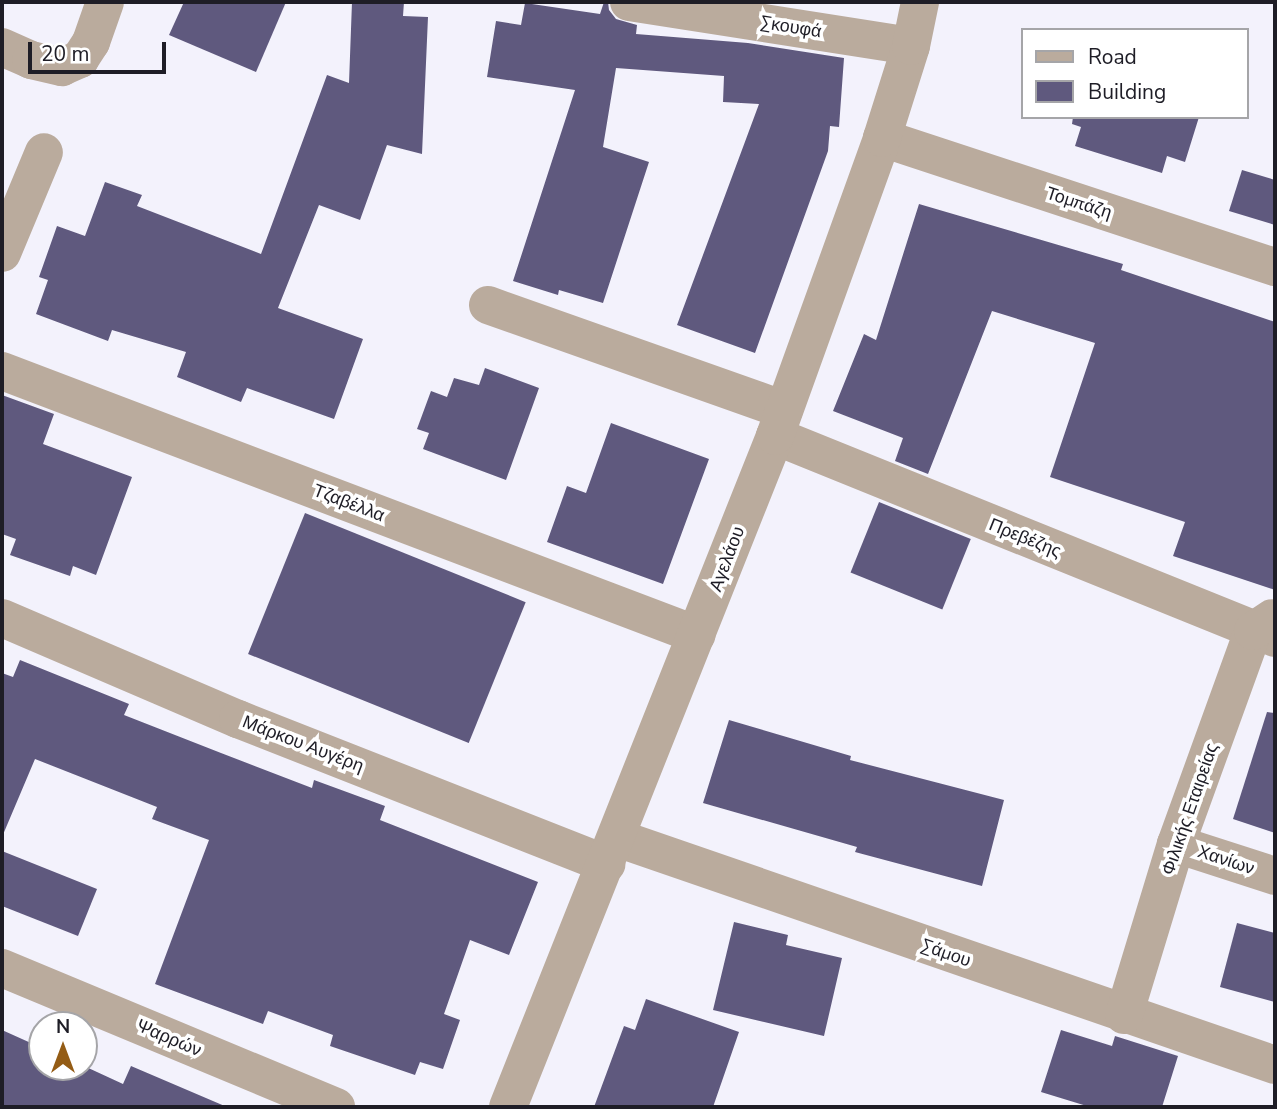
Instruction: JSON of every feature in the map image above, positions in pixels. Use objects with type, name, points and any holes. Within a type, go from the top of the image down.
[{"type":"street","points":[[2,47],[32,60],[62,67],[80,59],[91,42],[105,2]]},
{"type":"street","name":"Σκουφά","points":[[629,2],[911,46]]},
{"type":"street","name":"Αγελάου","points":[[508,1107],[780,423],[882,138],[911,46],[920,2]]},
{"type":"street","name":"Τομπάζη","points":[[882,138],[1275,267]]},
{"type":"street","points":[[2,253],[44,152]]},
{"type":"street","name":"Πρεβέζης","points":[[488,305],[780,423],[1268,628]]},
{"type":"street","name":"Τζαβέλλα","points":[[2,371],[697,635]]},
{"type":"street","name":"Μάρκου Αυγέρη","points":[[2,618],[238,719],[612,851]]},
{"type":"street","name":"Φιλικής Εταιρείας","points":[[1124,1015],[1176,844],[1268,628]]},
{"type":"street","name":"Χανίων","points":[[1176,844],[1275,876]]},
{"type":"street","name":"Σάμου","points":[[612,851],[1275,1065]]},
{"type":"street","name":"Ψαρρών","points":[[2,968],[336,1107]]},
{"type":"building","points":[[184,2],[286,2],[256,72],[169,35]]},
{"type":"building","points":[[352,2],[404,2],[403,16],[428,17],[422,154],[387,145],[360,220],[319,205],[278,308],[363,339],[334,419],[247,388],[241,402],[177,377],[186,352],[112,330],[108,341],[36,314],[48,280],[39,277],[57,226],[85,236],[105,182],[142,195],[137,206],[261,254],[327,75],[349,83]]},
{"type":"building","points":[[604,2],[608,2],[609,10],[616,19],[637,25],[636,34],[748,43],[844,58],[839,127],[830,126],[828,151],[755,353],[677,325],[759,104],[723,102],[724,76],[616,68],[603,147],[649,162],[603,303],[559,290],[558,295],[513,281],[575,90],[487,77],[496,21],[521,25],[525,3],[600,14]]},
{"type":"building","points":[[1073,119],[1198,119],[1185,162],[1167,156],[1162,173],[1075,146],[1081,127],[1072,124]]},
{"type":"building","points":[[1242,170],[1275,180],[1275,225],[1229,211]]},
{"type":"building","points":[[919,204],[1123,264],[1121,270],[1275,322],[1275,590],[1173,556],[1185,522],[1050,477],[1095,343],[992,311],[928,474],[895,461],[903,438],[833,411],[864,334],[876,340]]},
{"type":"building","points":[[485,368],[539,388],[506,480],[423,449],[429,433],[417,429],[431,391],[447,397],[454,378],[479,385]]},
{"type":"building","points":[[2,395],[54,414],[43,444],[132,477],[96,575],[73,566],[70,576],[10,555],[16,539],[2,534]]},
{"type":"building","points":[[611,423],[709,459],[663,584],[547,542],[567,486],[586,493]]},
{"type":"building","points":[[879,502],[971,539],[942,610],[851,572]]},
{"type":"building","points":[[305,513],[526,602],[469,743],[248,654]]},
{"type":"building","points":[[20,660],[129,704],[124,715],[312,788],[314,780],[385,806],[380,820],[538,882],[509,955],[470,940],[444,1014],[460,1020],[443,1069],[420,1062],[415,1075],[330,1046],[333,1035],[268,1011],[263,1024],[155,984],[209,840],[152,819],[157,807],[35,759],[2,837],[2,673],[13,677]]},
{"type":"building","points":[[1267,712],[1275,713],[1275,833],[1233,819]]},
{"type":"building","points":[[729,720],[851,756],[850,760],[1004,800],[982,886],[855,852],[857,847],[703,803]]},
{"type":"building","points":[[2,851],[97,889],[78,936],[2,906]]},
{"type":"building","points":[[734,922],[788,935],[786,945],[842,958],[824,1036],[713,1010]]},
{"type":"building","points":[[1237,923],[1275,933],[1275,1002],[1220,987]]},
{"type":"building","points":[[646,999],[739,1032],[713,1107],[594,1107],[624,1026],[635,1030]]},
{"type":"building","points":[[2,1030],[28,1042],[28,1081],[98,1081],[98,1072],[123,1084],[131,1066],[227,1107],[2,1107]]},
{"type":"building","points":[[1061,1030],[1112,1046],[1115,1036],[1178,1056],[1162,1107],[1090,1107],[1041,1092]]}]
